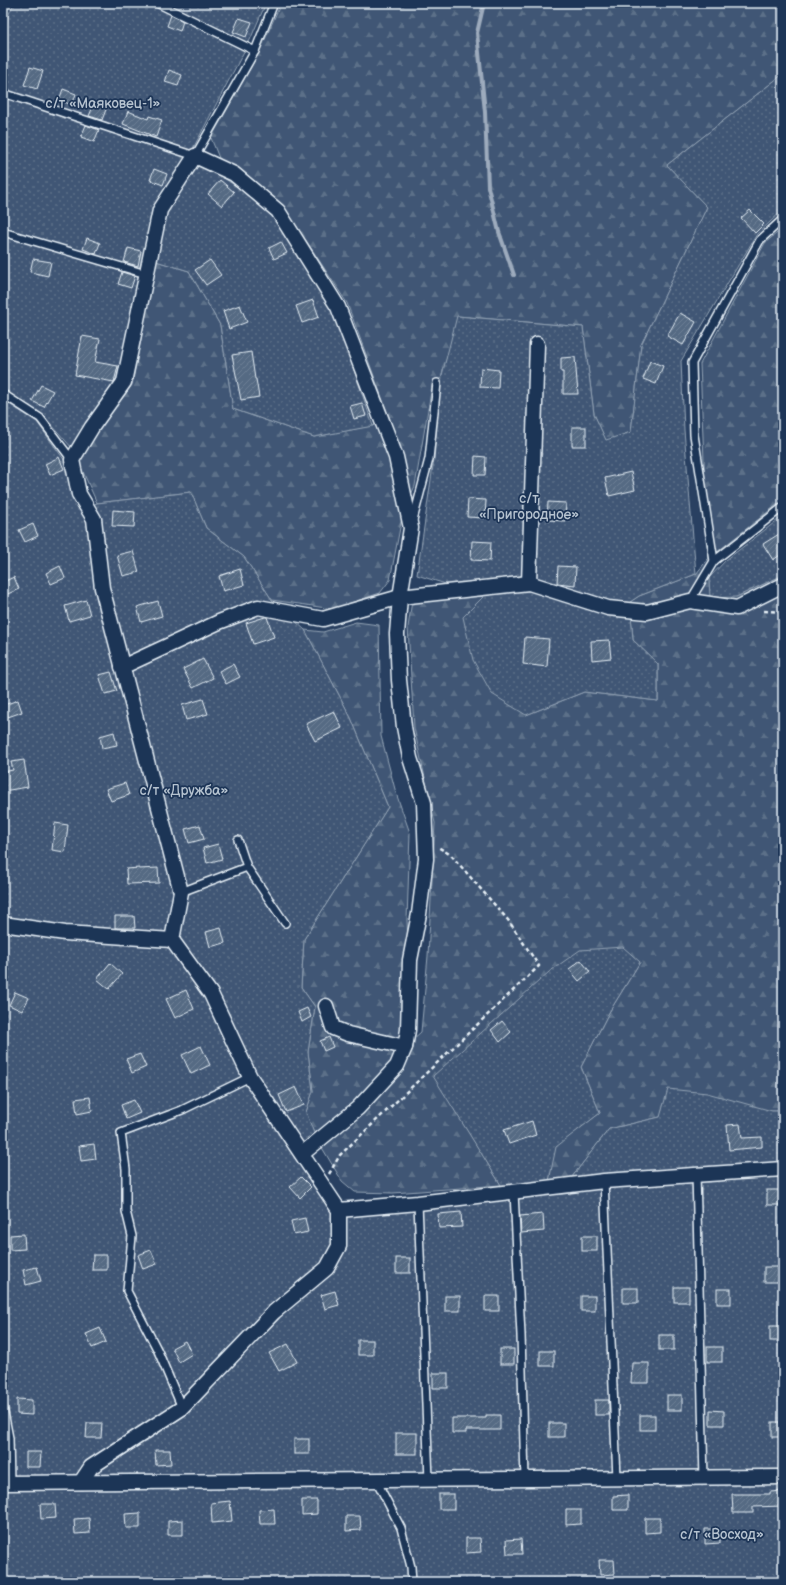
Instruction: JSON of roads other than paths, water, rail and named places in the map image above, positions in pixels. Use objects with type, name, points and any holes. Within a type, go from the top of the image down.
[{"type":"street","points":[[81,1482],[91,1467],[182,1408],[274,1312],[327,1268],[339,1246],[339,1210],[324,1185],[302,1154],[250,1077],[211,994],[172,940],[181,892],[102,588],[94,519],[79,494],[72,460],[92,427],[124,382],[160,210],[195,156],[234,174],[278,211],[338,307],[396,457],[411,528],[400,597],[397,634],[404,727],[410,758],[424,803],[426,840],[425,866],[419,914],[410,960],[408,1030],[405,1047],[397,1066],[358,1108],[302,1154]]},
{"type":"street","points":[[530,583],[537,344]]},
{"type":"street","points":[[122,667],[219,622],[258,607],[323,619],[400,597],[530,583],[608,608],[647,612],[690,601],[737,608],[783,586]]},
{"type":"street","points":[[3,924],[65,933],[172,940]]},
{"type":"street","points":[[326,1006],[333,1028],[348,1034],[405,1047]]},
{"type":"street","points":[[339,1210],[418,1203],[604,1181],[783,1169]]},
{"type":"street","points":[[7,1483],[783,1477]]},
{"type":"lane","points":[[3,7],[5,3]]},
{"type":"lane","points":[[157,3],[255,51]]},
{"type":"lane","points":[[3,93],[195,156],[255,51],[274,3]]},
{"type":"lane","points":[[714,561],[694,435],[692,363],[760,240],[783,219]]},
{"type":"lane","points":[[3,232],[146,274]]},
{"type":"lane","points":[[411,528],[429,459],[437,383]]},
{"type":"lane","points":[[3,394],[40,418],[72,460]]},
{"type":"lane","points":[[690,601],[714,561],[783,507]]},
{"type":"lane","points":[[238,840],[247,867],[285,923]]},
{"type":"lane","points":[[181,892],[247,867]]},
{"type":"lane","points":[[182,1408],[158,1351],[127,1291],[132,1236],[126,1211],[126,1169],[122,1133],[182,1110],[250,1077]]},
{"type":"lane","points":[[696,1174],[704,1478]]},
{"type":"lane","points":[[604,1181],[617,1478]]},
{"type":"lane","points":[[514,1192],[521,1335],[525,1479]]},
{"type":"lane","points":[[418,1203],[429,1480]]},
{"type":"lane","points":[[3,1407],[9,1438],[7,1483]]},
{"type":"lane","points":[[376,1480],[401,1528],[411,1567],[412,1582]]},
{"type":"waterway","points":[[484,3],[477,33],[485,112],[488,187],[499,232],[514,275]]},
{"type":"park label","name":"с/т «Маяковец-1»","points":[[103,103]]},
{"type":"park label","name":"с/т «Пригородное»","points":[[529,506]]},
{"type":"park label","name":"с/т «Дружба»","points":[[184,790]]},
{"type":"park label","name":"с/т «Восход»","points":[[722,1534]]}]
